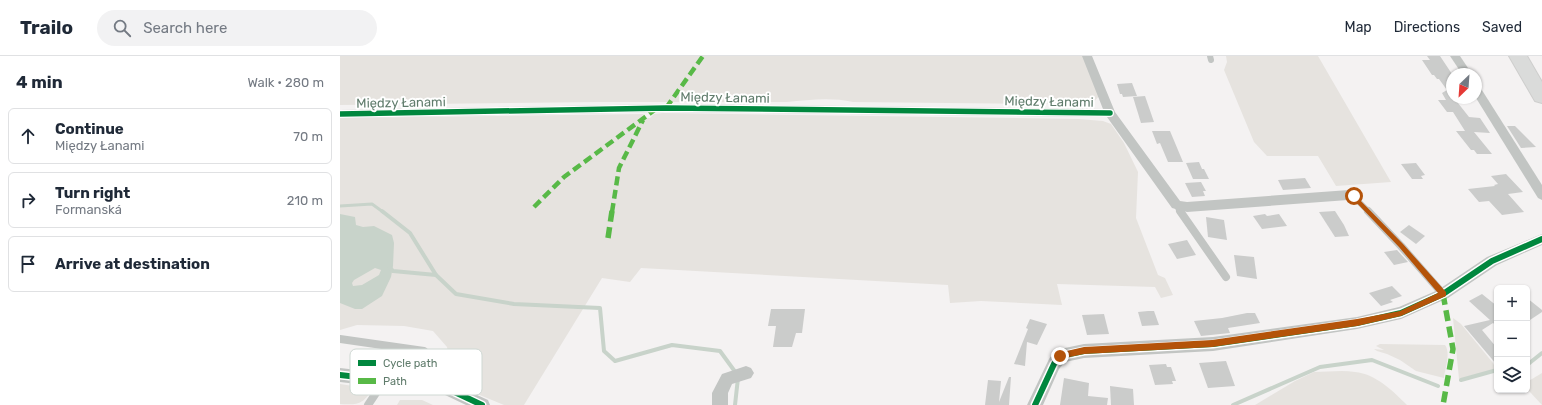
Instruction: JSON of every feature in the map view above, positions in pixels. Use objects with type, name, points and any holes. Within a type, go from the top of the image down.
[{"type":"highway","points":[[1518,56],[1542,98]]},
{"type":"highway","points":[[1534,56],[1542,69]]},
{"type":"street","name":"Między Łanami","points":[[1087,56],[1110,113],[1176,205]]},
{"type":"street","points":[[1455,56],[1463,68]]},
{"type":"street","points":[[1482,99],[1542,195]]},
{"type":"street","name":"Między Łanami","points":[[340,114],[666,108],[1110,113]]},
{"type":"street","points":[[1176,205],[1187,207],[1349,195],[1354,196]]},
{"type":"street","points":[[1035,405],[1054,364],[1060,356],[1084,351],[1212,344],[1357,323],[1401,313],[1444,294],[1492,261],[1542,239]]},
{"type":"street","points":[[720,405],[720,393],[728,379],[746,373]]},
{"type":"street","points":[[340,375],[350,376]]},
{"type":"street","points":[[461,395],[482,405]]},
{"type":"lane","points":[[1354,196],[1444,294]]},
{"type":"lane","name":"Między Łanami","points":[[1176,205],[1226,277]]},
{"type":"lane","points":[[340,339],[410,349]]},
{"type":"lane","points":[[368,405],[375,395]]},
{"type":"shaded area","points":[[340,56],[1083,56],[1099,96],[1093,103],[1082,107],[1048,104],[853,102],[828,99],[787,102],[599,102],[340,105]]},
{"type":"shaded area","points":[[1226,56],[1318,56],[1391,182],[1336,186],[1318,156],[1267,156],[1254,142],[1224,70],[1227,62]]},
{"type":"shaded area","points":[[644,114],[641,118],[650,118],[654,114],[1079,119],[1103,121],[1111,124],[1124,143],[1138,172],[1136,218],[1158,275],[1165,278],[1173,295],[1161,298],[1155,287],[1057,284],[1062,305],[981,301],[950,303],[948,285],[641,268],[630,282],[602,278],[524,405],[504,405],[480,395],[482,395],[482,349],[447,349],[433,331],[404,326],[357,325],[340,330],[340,118]]},
{"type":"shaded area","points":[[340,214],[355,217],[356,225],[363,227],[374,226],[392,235],[394,243],[391,277],[382,296],[362,309],[355,309],[340,303]],"holes":[[[375,268],[381,270],[379,275],[362,285],[353,286],[352,283],[354,280]]]},
{"type":"shaded area","points":[[1453,318],[1461,324],[1494,365],[1494,370],[1459,379]]},
{"type":"shaded area","points":[[1380,344],[1445,345],[1448,352],[1448,357],[1444,378],[1416,371],[1400,360],[1374,349],[1384,350],[1376,346]]},
{"type":"shaded area","points":[[1345,371],[1363,373],[1384,384],[1407,405],[1255,405],[1295,381],[1314,372]]},
{"type":"shaded area","points":[[1542,373],[1542,405],[1530,392],[1530,380]]},
{"type":"shaded area","points":[[340,384],[350,386],[350,395],[368,395],[363,401],[356,404],[340,404]]},
{"type":"shaded area","points":[[400,400],[422,400],[433,405],[397,405]]},
{"type":"building","points":[[1427,56],[1440,56],[1448,68],[1446,68],[1446,89],[1439,79],[1432,75],[1422,60],[1430,60]]},
{"type":"building","points":[[1132,83],[1137,96],[1123,97],[1122,94],[1120,94],[1117,84]]},
{"type":"building","points":[[1446,91],[1446,100],[1442,93]]},
{"type":"building","points":[[1145,96],[1154,122],[1141,123],[1133,97]]},
{"type":"building","points":[[1438,100],[1446,100],[1446,104],[1459,104],[1469,117],[1480,118],[1490,133],[1474,132],[1492,154],[1477,154],[1474,150],[1471,150],[1456,131],[1465,131],[1453,112],[1447,112]]},
{"type":"building","points":[[1507,126],[1515,126],[1536,147],[1521,148]]},
{"type":"building","points":[[1152,131],[1170,131],[1183,162],[1168,162],[1160,143],[1157,144]]},
{"type":"building","points":[[1199,162],[1209,179],[1193,179],[1186,163]]},
{"type":"building","points":[[1416,163],[1425,175],[1421,176],[1423,179],[1412,179],[1401,164]]},
{"type":"building","points":[[1506,174],[1523,192],[1508,194],[1524,212],[1502,215],[1489,201],[1479,202],[1468,189],[1495,186],[1494,185],[1498,184],[1491,176]]},
{"type":"building","points":[[1305,178],[1311,188],[1283,190],[1278,180]]},
{"type":"building","points":[[1201,182],[1206,191],[1203,191],[1205,196],[1192,197],[1185,183]]},
{"type":"building","points":[[1335,211],[1349,236],[1335,237],[1319,212]]},
{"type":"building","points":[[1265,214],[1267,216],[1279,214],[1287,226],[1262,229],[1253,216]]},
{"type":"building","points":[[1206,217],[1224,220],[1227,240],[1208,237]]},
{"type":"building","points":[[1409,225],[1425,236],[1416,244],[1400,232]]},
{"type":"building","points":[[1187,240],[1196,255],[1177,259],[1168,244]]},
{"type":"building","points":[[1397,250],[1408,262],[1394,265],[1384,252]]},
{"type":"building","points":[[1234,255],[1254,257],[1257,279],[1237,276]]},
{"type":"building","points":[[1392,286],[1402,296],[1390,300],[1393,302],[1381,306],[1369,293]]},
{"type":"building","points":[[1482,294],[1494,304],[1494,324],[1482,330],[1494,344],[1494,361],[1464,326],[1490,320],[1469,301]]},
{"type":"building","points":[[1530,300],[1542,310],[1542,312],[1530,320]]},
{"type":"building","points":[[771,309],[805,309],[802,333],[796,333],[792,347],[773,347],[776,326],[768,326]]},
{"type":"building","points":[[1154,311],[1159,325],[1142,326],[1138,312]]},
{"type":"building","points":[[1255,313],[1260,323],[1228,328],[1230,333],[1201,336],[1194,321],[1222,318]]},
{"type":"building","points":[[1104,314],[1109,334],[1087,335],[1082,315]]},
{"type":"building","points":[[1030,319],[1047,324],[1037,345],[1027,342],[1025,366],[1014,364],[1028,329],[1026,328]]},
{"type":"building","points":[[1226,361],[1235,386],[1208,388],[1199,363]]},
{"type":"building","points":[[1166,364],[1167,367],[1171,367],[1176,381],[1172,381],[1173,384],[1155,385],[1149,365]]},
{"type":"building","points":[[1009,377],[1011,377],[1009,405],[985,405],[988,380],[1001,381],[999,402]]},
{"type":"building","points":[[1064,378],[1089,383],[1088,396],[1108,398],[1107,405],[1060,405]]},
{"type":"building","points":[[1110,386],[1133,389],[1134,405],[1111,405]]},
{"type":"waterway","points":[[340,206],[372,204],[383,212]]},
{"type":"waterway","points":[[382,211],[410,233],[436,275]]},
{"type":"waterway","points":[[390,268],[393,271],[436,275]]},
{"type":"waterway","points":[[436,275],[456,294],[514,304],[600,308],[604,351],[615,361],[672,345],[720,351],[736,373]]},
{"type":"waterway","points":[[1530,363],[1542,353]]},
{"type":"waterway","points":[[1233,405],[1320,367],[1372,360],[1438,386]]},
{"type":"waterway","points":[[1461,380],[1494,371]]},
{"type":"waterway","points":[[735,405],[738,378]]},
{"type":"marked path","points":[[666,108],[703,56]]},
{"type":"marked path","points":[[534,207],[564,177],[656,109]]},
{"type":"marked path","points":[[608,238],[619,168],[643,120]]},
{"type":"marked path","points":[[1443,294],[1453,349],[1443,405]]},
{"type":"cycle path","points":[[340,114],[666,108],[1110,113]]},
{"type":"cycle path","points":[[1035,405],[1054,364],[1060,356],[1084,351],[1213,344],[1357,323],[1401,313],[1443,294],[1492,261],[1542,239]]},
{"type":"cycle path","points":[[340,375],[350,376]]},
{"type":"cycle path","points":[[461,395],[482,405]]},
{"type":"route","points":[[1060,356],[1084,351],[1212,344],[1357,323],[1401,313],[1444,294],[1354,196]]}]
